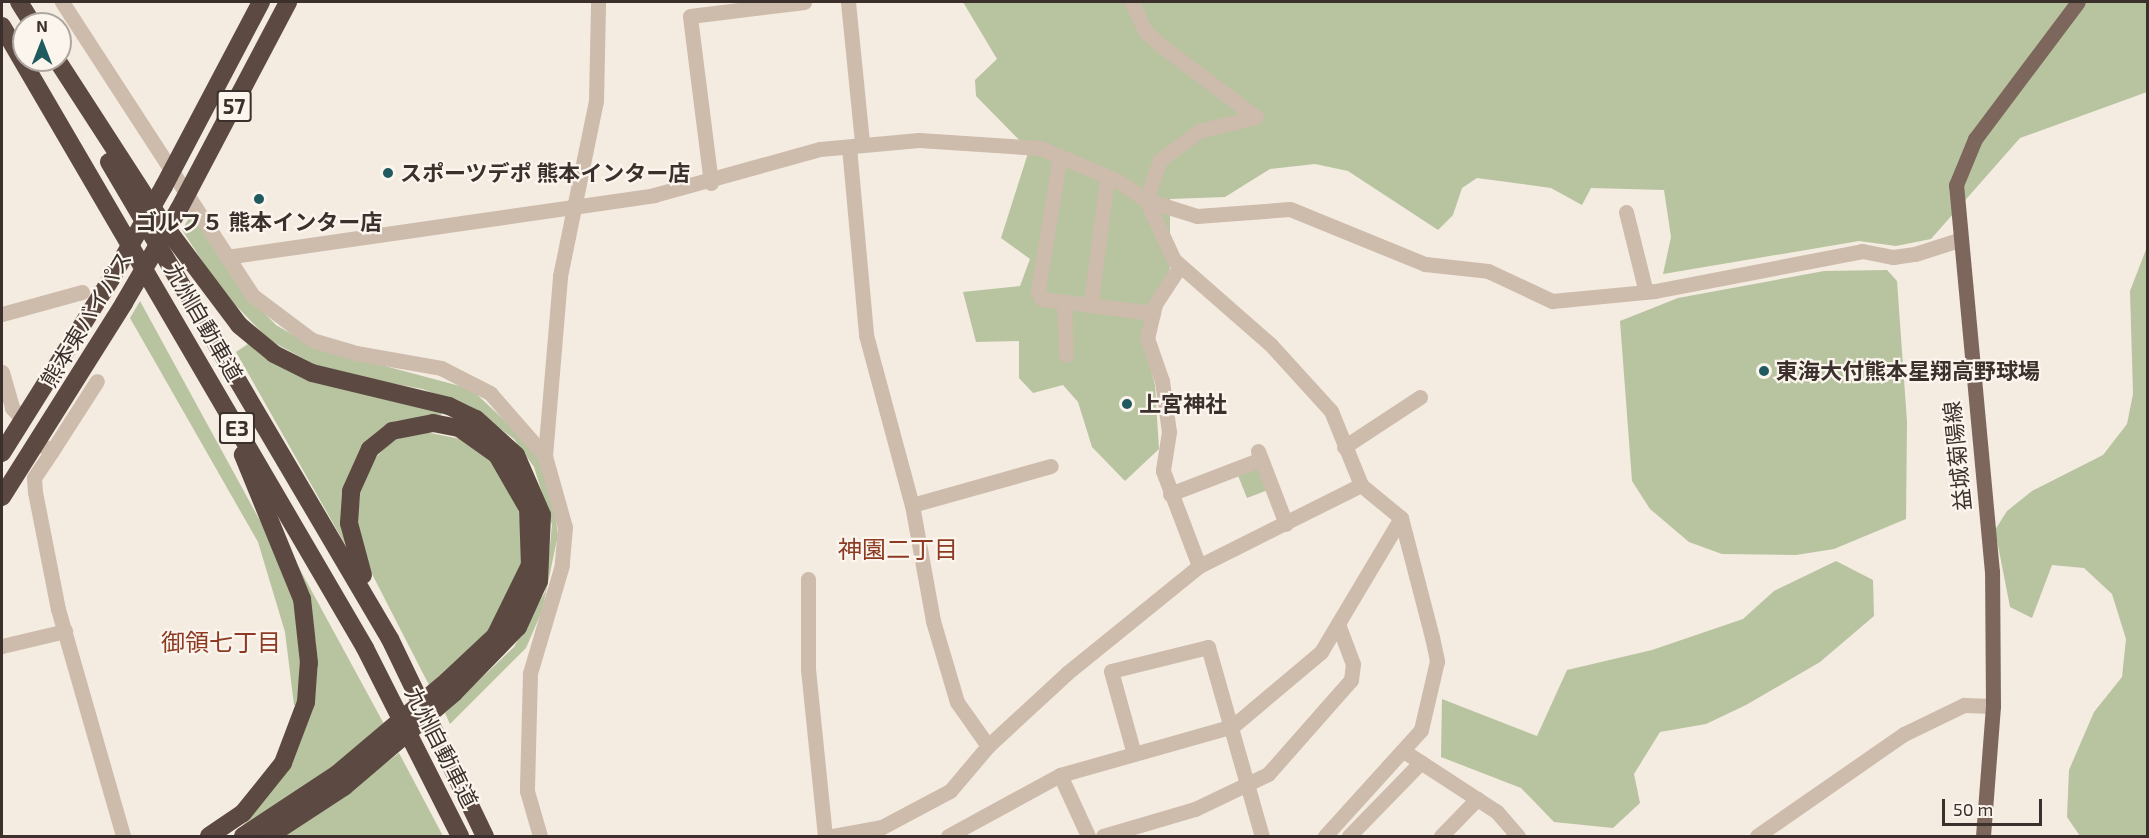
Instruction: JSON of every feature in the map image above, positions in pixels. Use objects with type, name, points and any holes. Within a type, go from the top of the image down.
[{"type":"highway","name":"熊本東バイパス","points":[[2,453],[111,279],[174,169],[261,2]]},
{"type":"highway","name":"熊本東バイパス","points":[[2,497],[45,447],[124,303],[189,193],[288,2]]},
{"type":"highway","name":"九州自動車道","points":[[2,26],[365,648],[460,837]]},
{"type":"highway","name":"九州自動車道","points":[[56,72],[390,639],[485,837]]},
{"type":"highway","points":[[65,72],[161,221],[239,325],[274,354],[312,373],[449,406],[476,419],[516,454],[542,515],[539,581],[518,627],[340,781],[269,837]]},
{"type":"highway","points":[[209,837],[260,796],[283,763],[306,702],[309,663],[302,600],[226,408]]},
{"type":"highway","points":[[390,639],[355,555],[350,523],[355,474],[369,449],[392,431],[419,424],[459,428],[478,437],[512,472],[528,509],[530,565],[495,636],[451,687]]},
{"type":"highway","points":[[243,837],[340,781]]},
{"type":"main road","name":"益城菊陽線","points":[[1983,837],[1993,706],[1992,572],[1959,240],[1956,185],[1975,138],[2078,2]]},
{"type":"street","points":[[62,2],[145,136],[174,169],[226,257],[252,295],[312,340],[356,354],[441,368],[506,406],[545,456],[563,503],[565,527],[562,565],[530,673],[527,791],[540,837]]},
{"type":"street","points":[[545,456],[560,276],[574,205],[587,164],[596,101],[598,2]]},
{"type":"street","points":[[711,183],[690,9],[804,2]]},
{"type":"street","points":[[848,2],[866,335],[912,505],[933,621],[957,702],[988,746]]},
{"type":"street","points":[[1132,2],[1145,31],[1159,44],[1256,117],[1214,125],[1181,141],[1160,160],[1146,200],[1180,266],[1278,352],[1331,411],[1361,485],[1401,518],[1437,661],[1421,730],[1406,752],[1328,836]]},
{"type":"street","points":[[226,257],[711,183],[820,149],[919,140],[1040,148],[1107,177],[1146,200],[1197,216],[1290,209],[1425,264],[1488,271],[1552,301],[1646,292],[1862,251],[1893,257],[1916,254],[1959,240]]},
{"type":"street","points":[[1060,156],[1038,291],[1050,303],[1091,302],[1153,313]]},
{"type":"street","points":[[1091,302],[1107,177]]},
{"type":"street","points":[[1626,212],[1646,292]]},
{"type":"street","points":[[1180,266],[1153,313],[1147,338],[1162,381],[1169,432],[1163,471],[1198,566]]},
{"type":"street","points":[[2,314],[82,292]]},
{"type":"street","points":[[1064,303],[1066,355]]},
{"type":"street","points":[[2,372],[12,408],[23,420]]},
{"type":"street","points":[[98,381],[45,447],[34,478],[64,630],[123,837]]},
{"type":"street","points":[[1344,447],[1419,397]]},
{"type":"street","points":[[1170,494],[1259,454],[1286,524]]},
{"type":"street","points":[[912,505],[1051,466]]},
{"type":"street","points":[[833,837],[882,827],[950,791],[988,746],[1067,673],[1198,566],[1361,485]]},
{"type":"street","points":[[948,837],[1060,775],[1233,726],[1322,652],[1401,518]]},
{"type":"street","points":[[807,579],[808,669],[825,837]]},
{"type":"street","points":[[1103,837],[1250,787],[1328,710],[1351,680],[1353,664],[1338,624]]},
{"type":"street","points":[[2,646],[64,630]]},
{"type":"street","points":[[1134,753],[1111,671],[1208,647],[1233,726],[1262,837]]},
{"type":"street","points":[[1758,837],[1904,734],[1964,705],[1993,706]]},
{"type":"street","points":[[1406,752],[1477,799],[1518,837]]},
{"type":"street","points":[[1349,837],[1421,762]]},
{"type":"street","points":[[1060,775],[1088,837]]},
{"type":"street","points":[[1441,837],[1477,799]]},
{"type":"green space","points":[[963,2],[2147,2],[2147,92],[2020,138],[1931,239],[1896,246],[1859,241],[1663,274],[1671,237],[1664,190],[1591,188],[1582,205],[1551,188],[1477,178],[1462,188],[1453,215],[1438,230],[1348,171],[1315,164],[1270,169],[1225,197],[1170,199],[1170,268],[1143,341],[1155,385],[1159,449],[1125,481],[1092,447],[1078,402],[1063,385],[1033,393],[1019,378],[1019,341],[976,342],[963,292],[1020,286],[1030,259],[1001,238],[1029,150],[976,96],[975,80],[997,59]]},
{"type":"green space","points":[[192,213],[239,287],[276,325],[314,347],[471,389],[535,449],[554,504],[558,535],[542,611],[526,648],[450,724],[445,713],[514,647],[545,592],[552,525],[534,467],[514,439],[470,406],[422,389],[327,371],[269,340],[222,291],[182,230]]},
{"type":"green space","points":[[2147,247],[2147,836],[2080,836],[2067,817],[2069,770],[2094,712],[2122,677],[2126,639],[2112,594],[2084,568],[2052,565],[2032,618],[2010,607],[1995,530],[2007,511],[2032,491],[2103,455],[2127,424],[2133,394],[2130,291]]},
{"type":"green space","name":"東海大付熊本星翔高野球場","points":[[1887,270],[1897,281],[1907,422],[1906,519],[1834,549],[1796,555],[1722,554],[1689,542],[1650,509],[1632,481],[1620,321],[1678,298],[1824,271]]},
{"type":"green space","points":[[140,301],[270,539],[293,598],[301,633],[298,705],[294,705],[285,632],[258,542],[130,318]]},
{"type":"green space","points":[[248,344],[317,383],[443,409],[441,415],[395,421],[363,445],[344,490],[346,546],[236,352]]},
{"type":"green space","points":[[420,431],[471,441],[497,464],[517,499],[524,551],[518,580],[488,631],[429,685],[370,570],[357,522],[361,486],[374,459],[392,441]]},
{"type":"green space","points":[[1259,465],[1268,490],[1247,498],[1237,473]]},
{"type":"green space","points":[[1836,561],[1873,580],[1874,616],[1820,662],[1746,705],[1706,724],[1660,732],[1634,774],[1640,803],[1613,828],[1554,822],[1521,788],[1441,757],[1442,699],[1537,736],[1567,670],[1652,650],[1743,619],[1774,591]]},
{"type":"green space","points":[[297,564],[384,724],[336,764],[239,830],[291,767],[314,705],[316,642]]},
{"type":"green space","points":[[399,753],[443,836],[285,836],[339,799]]},
{"type":"place","name":"スポーツデポ 熊本インター店","points":[[388,173]]},
{"type":"place","name":"ゴルフ５ 熊本インター店","points":[[259,199]]},
{"type":"place","name":"東海大付熊本星翔高野球場","points":[[1764,371]]},
{"type":"place","name":"上宮神社","points":[[1127,404]]},
{"type":"district","name":"神園二丁目","points":[[898,549]]},
{"type":"district","name":"御領七丁目","points":[[221,642]]}]
